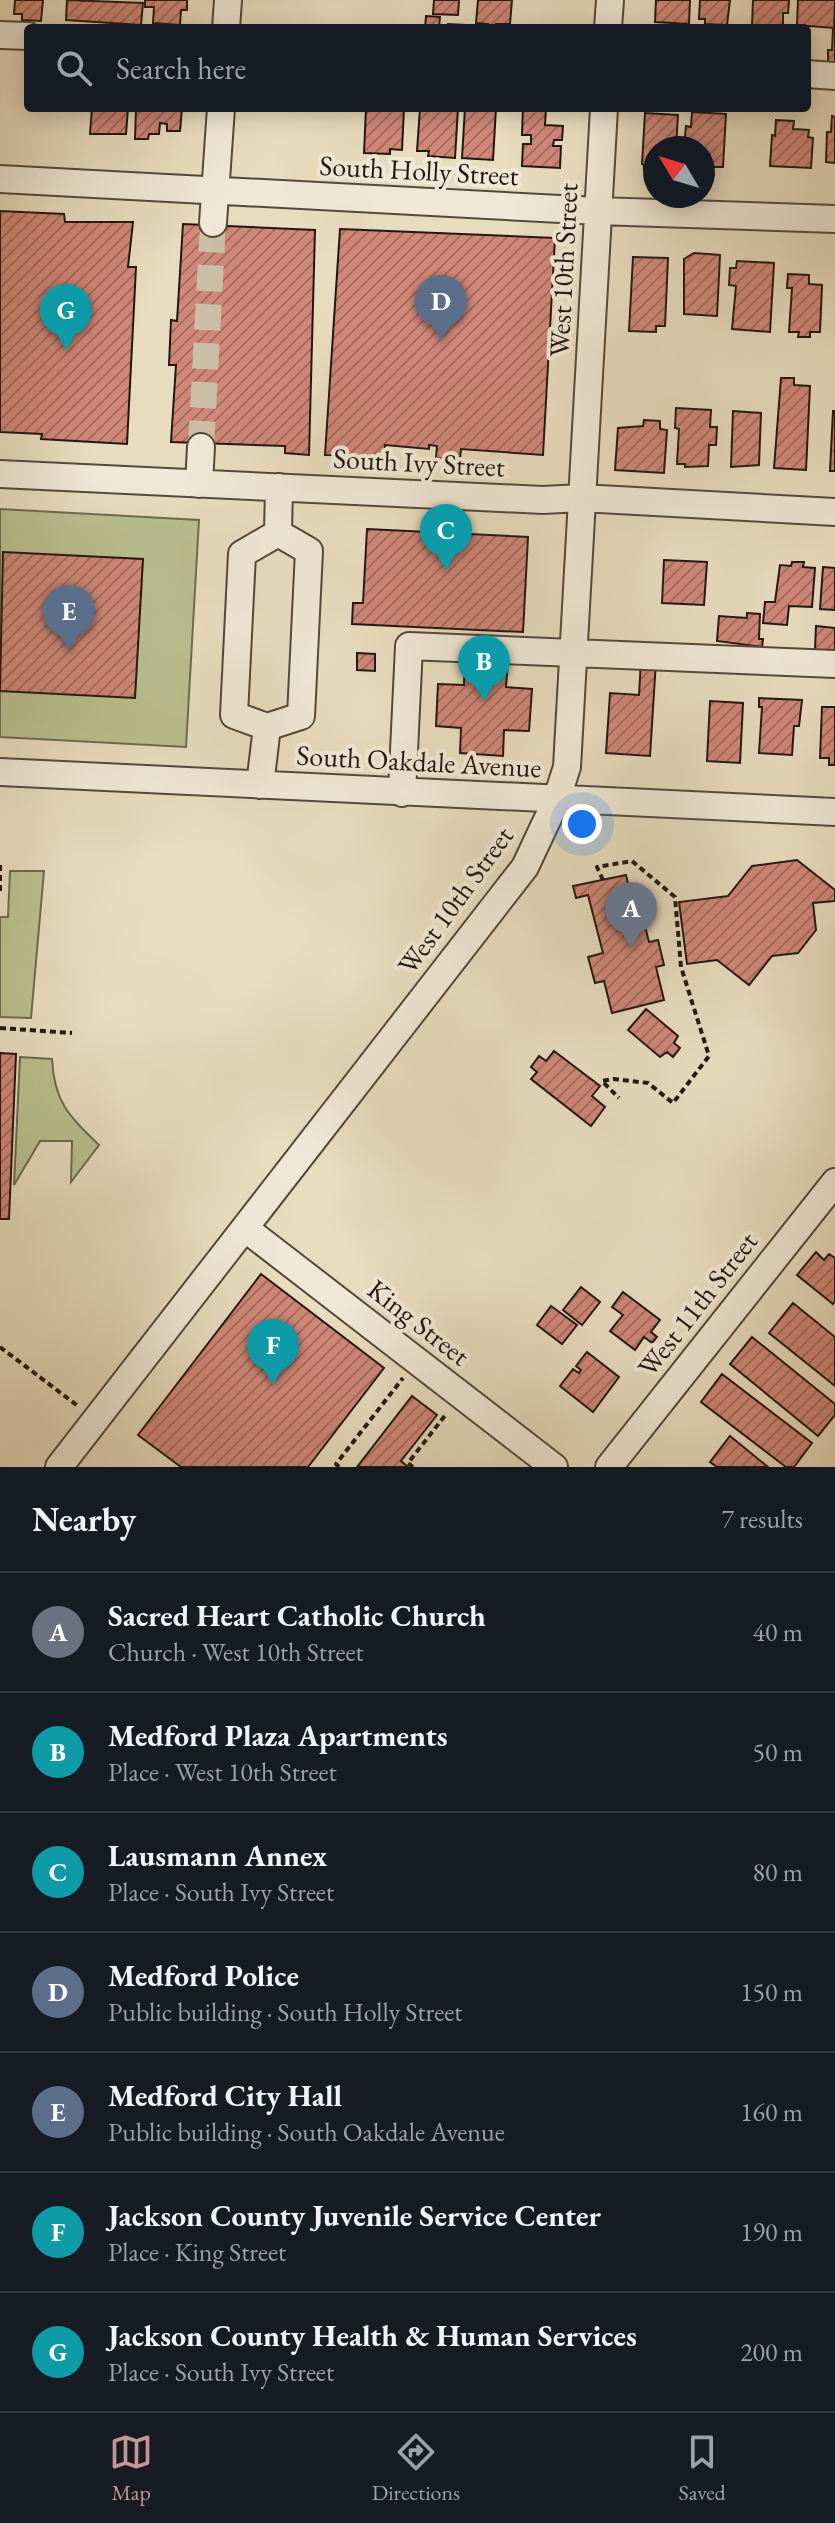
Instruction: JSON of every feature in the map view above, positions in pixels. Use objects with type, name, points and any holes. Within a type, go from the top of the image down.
[{"type":"street","points":[[226,24],[228,0]]},
{"type":"street","points":[[608,24],[610,0]]},
{"type":"street","points":[[0,35],[24,36]]},
{"type":"street","points":[[811,74],[835,76]]},
{"type":"street","points":[[213,223],[221,112]]},
{"type":"street","name":"West 10th Street","points":[[60,1467],[525,867],[556,801],[567,767],[604,112]]},
{"type":"street","name":"South Holly Street","points":[[0,179],[598,211],[835,219]]},
{"type":"street","points":[[199,484],[201,447]]},
{"type":"street","name":"South Ivy Street","points":[[0,474],[543,500],[581,498],[835,512]]},
{"type":"street","points":[[278,533],[279,487]]},
{"type":"street","points":[[278,533],[309,551],[301,716],[267,727],[234,715],[242,554],[278,533]]},
{"type":"street","points":[[402,793],[409,646],[835,664]]},
{"type":"street","points":[[260,785],[267,727]]},
{"type":"street","name":"South Oakdale Avenue","points":[[0,772],[835,812]]},
{"type":"street","name":"West 11th Street","points":[[609,1467],[831,1195]]},
{"type":"street","name":"King Street","points":[[246,1229],[554,1467]]},
{"type":"path","points":[[603,880],[597,867],[632,861],[675,897],[681,967],[709,1056],[673,1103],[648,1083],[614,1079],[602,1081],[619,1098]]},
{"type":"path","points":[[0,865],[0,891]]},
{"type":"path","points":[[0,1028],[72,1033]]},
{"type":"path","points":[[0,1347],[96,1420]]},
{"type":"path","points":[[339,1467],[336,1464],[416,1361]]},
{"type":"path","points":[[413,1467],[408,1463],[461,1395]]},
{"type":"green space","points":[[0,509],[199,520],[186,747],[0,737]]},
{"type":"green space","points":[[10,871],[44,871],[31,1018],[0,1017],[0,917],[8,917]]},
{"type":"green space","points":[[20,1057],[52,1059],[56,1086],[65,1107],[99,1145],[71,1182],[72,1141],[40,1141],[14,1185]]},
{"type":"building","points":[[15,0],[43,0],[41,21],[22,20],[22,14],[14,14]]},
{"type":"building","points":[[67,0],[143,3],[141,24],[66,20]]},
{"type":"building","points":[[145,0],[187,0],[187,10],[181,10],[180,24],[153,23],[154,7],[145,7]]},
{"type":"building","points":[[434,0],[459,0],[458,15],[433,14]]},
{"type":"building","points":[[478,0],[512,0],[510,24],[476,23]]},
{"type":"building","points":[[656,0],[690,0],[689,24],[655,22]]},
{"type":"building","points":[[700,0],[730,0],[727,24],[705,24],[705,19],[699,19]]},
{"type":"building","points":[[753,0],[789,0],[788,13],[783,13],[783,24],[752,24]]},
{"type":"building","points":[[798,0],[835,0],[834,28],[797,24]]},
{"type":"building","points":[[426,16],[440,17],[439,24],[425,24]]},
{"type":"building","points":[[835,28],[835,64],[828,63]]},
{"type":"building","points":[[92,112],[128,112],[126,134],[90,134]]},
{"type":"building","points":[[136,112],[182,112],[180,131],[167,131],[167,124],[160,123],[159,134],[149,134],[148,139],[135,139]]},
{"type":"building","points":[[366,112],[404,112],[402,150],[390,149],[390,154],[364,153]]},
{"type":"building","points":[[420,112],[458,112],[455,158],[428,156],[429,151],[417,151]]},
{"type":"building","points":[[465,112],[496,112],[493,160],[462,158]]},
{"type":"building","points":[[523,112],[546,112],[545,125],[563,126],[562,140],[554,140],[553,146],[561,146],[560,168],[522,166],[523,144],[531,144],[531,135],[522,135]]},
{"type":"building","points":[[692,112],[726,114],[723,167],[715,167],[715,136],[685,136],[686,126],[691,127]]},
{"type":"building","points":[[645,113],[678,115],[677,136],[644,136]]},
{"type":"building","points":[[832,116],[835,117],[835,163],[826,162],[827,132],[831,132]]},
{"type":"building","points":[[776,120],[794,121],[793,129],[809,130],[808,137],[813,138],[811,168],[770,166]]},
{"type":"building","points":[[0,211],[64,214],[65,222],[133,222],[128,267],[136,267],[127,444],[41,439],[42,434],[0,432]]},
{"type":"building","points":[[183,224],[315,230],[309,455],[285,453],[285,446],[171,442],[176,365],[169,365],[171,320],[177,321]]},
{"type":"building","points":[[340,229],[555,238],[543,455],[461,449],[460,460],[436,458],[437,446],[429,445],[429,449],[385,445],[384,456],[325,455]]},
{"type":"building","points":[[694,253],[720,255],[717,316],[684,314],[684,259]]},
{"type":"building","points":[[633,257],[668,258],[665,326],[656,326],[656,332],[629,331]]},
{"type":"building","points":[[737,261],[774,263],[770,332],[732,329],[736,286],[729,285],[730,268],[736,268]]},
{"type":"building","points":[[788,274],[809,275],[809,284],[822,285],[820,332],[810,332],[810,337],[798,337],[799,332],[789,332],[792,288],[787,288]]},
{"type":"building","points":[[781,378],[794,378],[794,385],[810,386],[806,470],[774,468]]},
{"type":"building","points":[[676,408],[711,410],[710,427],[717,427],[716,445],[709,445],[708,466],[685,467],[685,464],[677,464],[679,429],[675,428]]},
{"type":"building","points":[[733,411],[761,413],[759,465],[731,467]]},
{"type":"building","points":[[833,411],[835,471],[830,471]]},
{"type":"building","points":[[644,420],[660,421],[660,429],[667,430],[664,473],[615,470],[618,428],[643,426]]},
{"type":"building","points":[[367,529],[528,537],[523,632],[352,624],[353,603],[363,603]]},
{"type":"building","points":[[3,552],[143,559],[135,698],[0,691]]},
{"type":"building","points":[[664,560],[707,562],[704,605],[662,603]]},
{"type":"building","points":[[792,562],[804,562],[803,567],[815,568],[812,607],[789,606],[787,625],[763,623],[765,602],[775,602],[780,565],[791,566]]},
{"type":"building","points":[[823,567],[835,568],[835,610],[820,609]]},
{"type":"building","points":[[747,613],[760,614],[759,639],[763,639],[762,647],[717,641],[719,616],[747,618]]},
{"type":"building","points":[[816,626],[835,628],[835,651],[815,650]]},
{"type":"building","points":[[357,653],[375,654],[375,671],[357,670]]},
{"type":"building","points":[[465,660],[508,662],[506,687],[532,689],[529,731],[504,730],[503,756],[460,753],[461,728],[436,726],[438,684],[464,685]]},
{"type":"building","points":[[641,660],[656,661],[650,756],[606,753],[610,693],[639,695]]},
{"type":"building","points":[[759,698],[802,700],[799,726],[794,726],[792,755],[759,753],[762,707],[759,707]]},
{"type":"building","points":[[710,701],[743,703],[740,763],[707,761]]},
{"type":"building","points":[[822,707],[835,707],[835,765],[829,765],[829,758],[820,758]]},
{"type":"building","points":[[797,860],[835,890],[835,901],[813,903],[816,930],[798,953],[772,956],[749,985],[717,960],[687,964],[679,902],[728,896],[752,866]]},
{"type":"building","points":[[626,875],[629,888],[635,887],[649,942],[658,940],[664,965],[656,967],[664,1000],[612,1013],[604,981],[595,983],[588,957],[603,953],[588,895],[576,898],[573,886]]},
{"type":"building","points":[[646,1009],[678,1036],[674,1043],[680,1048],[673,1057],[667,1052],[660,1057],[628,1030]]},
{"type":"building","points":[[554,1051],[600,1086],[592,1096],[605,1107],[591,1126],[531,1079],[537,1072],[531,1067],[539,1056],[546,1061]]},
{"type":"building","points":[[0,1053],[16,1054],[9,1219],[0,1219]]},
{"type":"building","points":[[816,1252],[824,1260],[829,1254],[835,1258],[833,1304],[797,1275]]},
{"type":"building","points":[[261,1274],[384,1368],[308,1467],[181,1467],[138,1435]]},
{"type":"building","points":[[581,1287],[600,1302],[582,1325],[563,1310]]},
{"type":"building","points":[[623,1292],[660,1320],[651,1332],[657,1337],[652,1343],[644,1337],[635,1350],[610,1331],[623,1315],[612,1307]]},
{"type":"building","points":[[793,1303],[835,1337],[835,1386],[769,1333]]},
{"type":"building","points":[[551,1306],[577,1325],[562,1344],[537,1325]]},
{"type":"building","points":[[752,1337],[835,1404],[835,1415],[818,1436],[730,1364]]},
{"type":"building","points":[[587,1352],[619,1377],[593,1412],[560,1386],[573,1369],[579,1373],[581,1370],[576,1366]]},
{"type":"building","points":[[722,1374],[812,1443],[794,1467],[786,1467],[701,1402]]},
{"type":"building","points":[[412,1396],[437,1415],[401,1461],[408,1467],[357,1467]]},
{"type":"building","points":[[730,1436],[768,1467],[717,1467],[710,1462]]},
{"type":"tunnel","points":[[201,447],[213,223]]},
{"type":"place","name":"Medford Police","points":[[441,341]]},
{"type":"place","name":"Jackson County Health & Human Services","points":[[66,350]]},
{"type":"place","name":"Lausmann Annex","points":[[446,570]]},
{"type":"place","name":"Medford City Hall","points":[[69,651]]},
{"type":"place","name":"Medford Plaza Apartments","points":[[484,701]]},
{"type":"place","name":"Sacred Heart Catholic Church","points":[[631,948]]},
{"type":"place","name":"Jackson County Juvenile Service Center","points":[[273,1385]]}]
